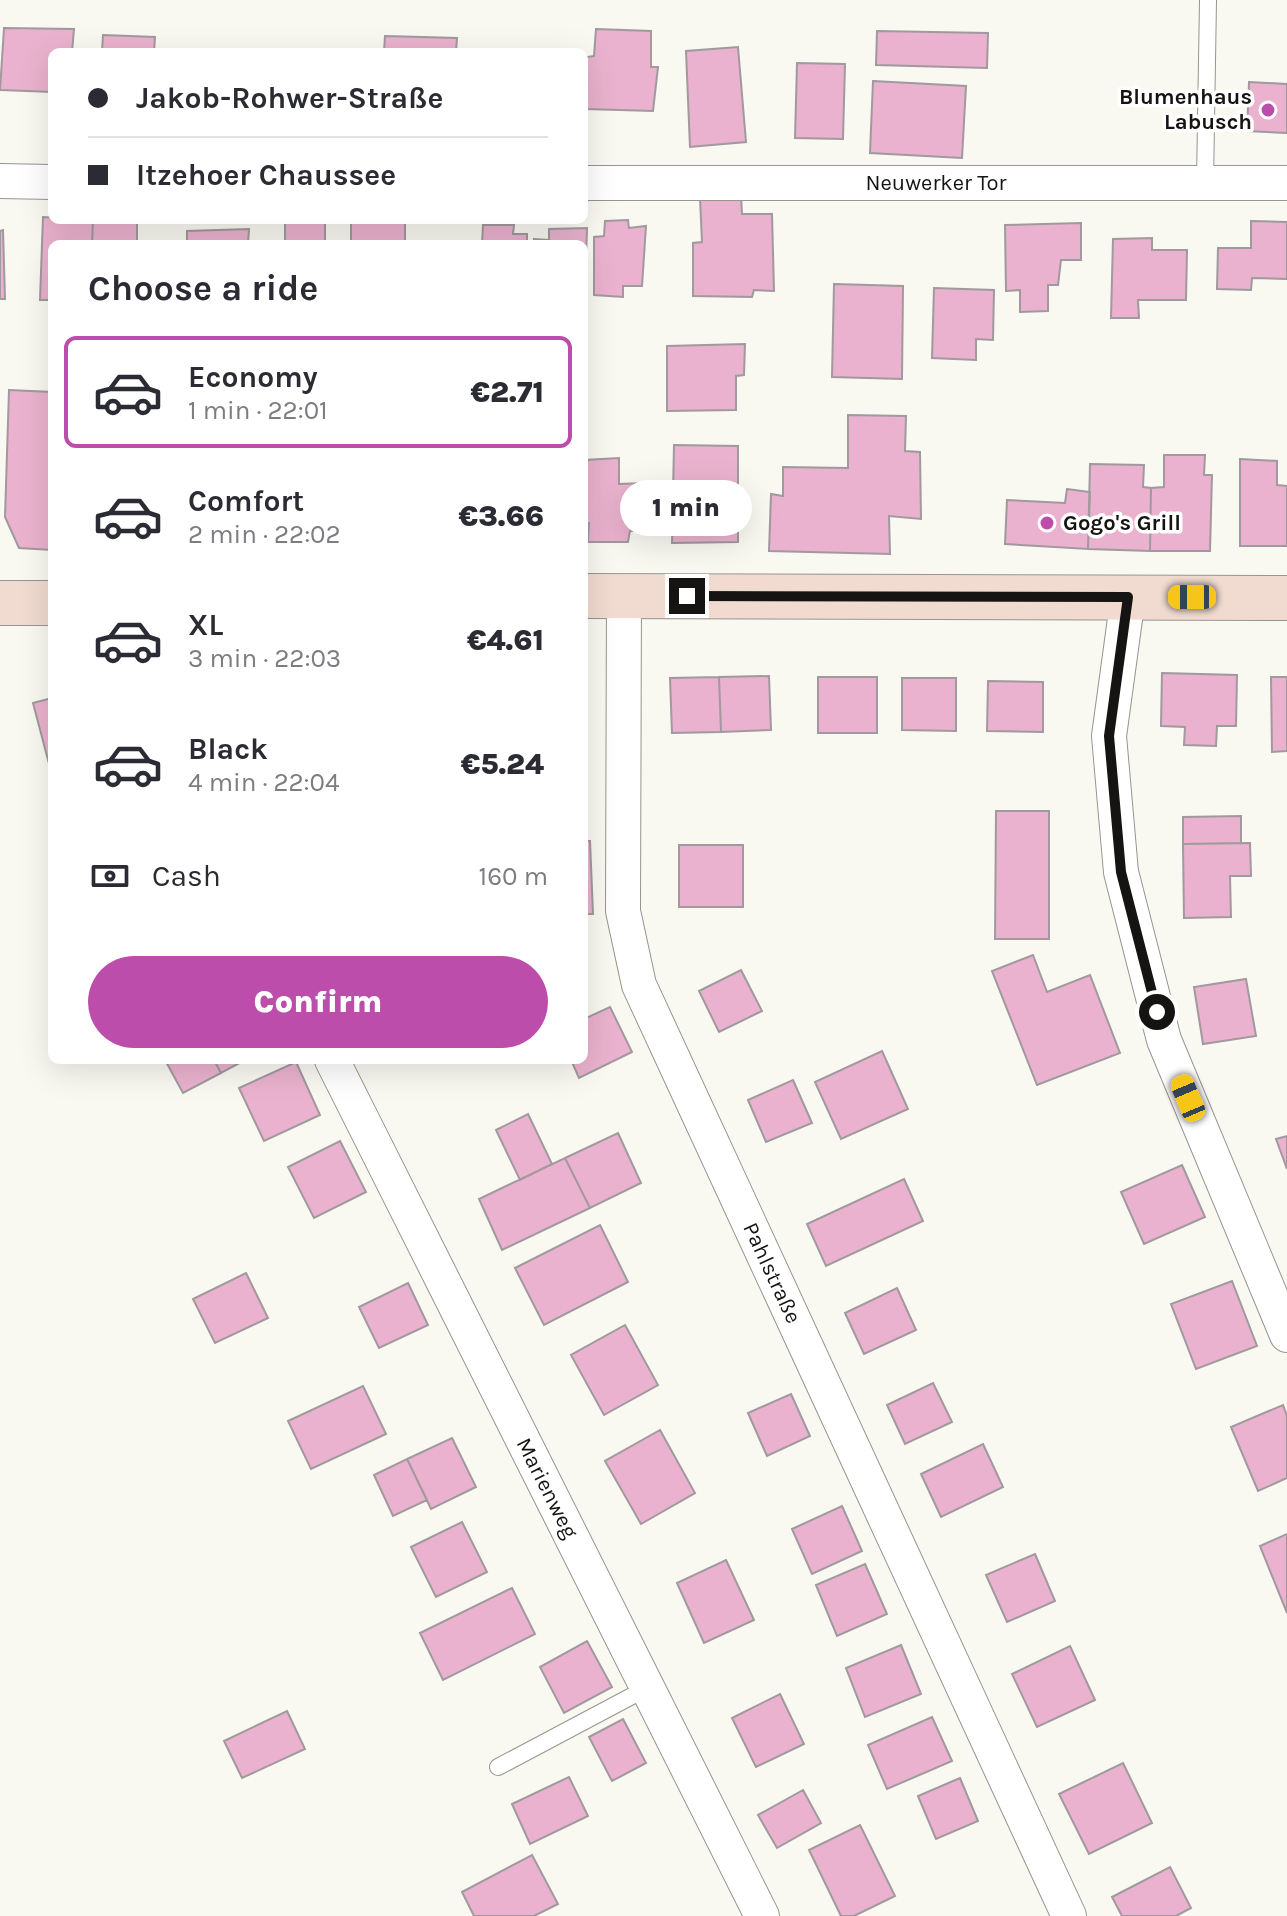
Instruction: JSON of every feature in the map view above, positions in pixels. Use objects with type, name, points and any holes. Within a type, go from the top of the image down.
[{"type":"street","points":[[0,181],[48,182]]},
{"type":"street","name":"Neuwerker Tor","points":[[588,183],[1287,183]]},
{"type":"street","points":[[604,596],[1287,598]]},
{"type":"street","name":"Pahlstraße","points":[[604,596],[623,911],[639,985],[1069,1916]]},
{"type":"street","points":[[1128,597],[1109,736],[1121,872],[1164,1040],[1287,1335]]},
{"type":"street","points":[[0,603],[48,603]]},
{"type":"street","name":"Marienweg","points":[[334,1064],[762,1916]]},
{"type":"lane","points":[[1205,183],[1208,0]]},
{"type":"lane","points":[[498,1767],[647,1688]]},
{"type":"building","points":[[4,28],[74,29],[72,48],[48,48],[48,92],[0,90]]},
{"type":"building","points":[[596,29],[651,31],[651,67],[658,67],[653,111],[588,109],[588,57],[594,56]]},
{"type":"building","points":[[877,31],[988,33],[987,68],[876,65]]},
{"type":"building","points":[[103,35],[155,37],[154,48],[102,48]]},
{"type":"building","points":[[385,36],[457,38],[456,48],[384,48]]},
{"type":"building","points":[[738,47],[746,142],[690,147],[686,51]]},
{"type":"building","points":[[797,63],[845,64],[843,139],[795,138]]},
{"type":"building","points":[[873,81],[966,86],[962,158],[870,153]]},
{"type":"building","points":[[1249,82],[1287,84],[1287,133],[1247,131]]},
{"type":"building","points":[[741,196],[742,214],[772,214],[774,291],[754,290],[752,297],[693,296],[693,243],[702,242],[700,198]]},
{"type":"building","points":[[43,217],[48,217],[48,224],[93,224],[92,240],[48,240],[48,300],[40,300]]},
{"type":"building","points":[[628,220],[629,228],[646,226],[642,286],[623,286],[623,297],[594,295],[594,237],[604,236],[605,221]]},
{"type":"building","points":[[1251,221],[1287,222],[1287,279],[1252,278],[1251,290],[1217,289],[1218,248],[1251,248]]},
{"type":"building","points":[[1081,223],[1081,260],[1061,260],[1058,285],[1048,285],[1048,311],[1020,312],[1020,290],[1006,291],[1005,225]]},
{"type":"building","points":[[93,224],[137,224],[137,240],[92,240]]},
{"type":"building","points":[[285,224],[325,224],[325,240],[285,240]]},
{"type":"building","points":[[351,224],[405,224],[405,240],[351,240]]},
{"type":"building","points":[[483,225],[514,225],[513,234],[527,234],[527,240],[482,240]]},
{"type":"building","points":[[587,228],[587,240],[549,240],[549,229]]},
{"type":"building","points":[[249,229],[248,240],[187,240],[187,231]]},
{"type":"building","points":[[3,230],[5,299],[0,299],[0,231]]},
{"type":"building","points":[[1152,238],[1152,250],[1187,250],[1186,300],[1138,300],[1139,318],[1111,318],[1113,239]]},
{"type":"building","points":[[834,284],[903,286],[902,379],[832,377]]},
{"type":"building","points":[[934,288],[994,290],[993,340],[976,339],[976,360],[932,358]]},
{"type":"building","points":[[745,344],[744,375],[736,376],[736,410],[667,411],[667,346]]},
{"type":"building","points":[[9,390],[48,392],[48,550],[19,548],[5,517]]},
{"type":"building","points":[[848,415],[906,416],[905,451],[920,452],[921,519],[889,516],[890,554],[769,551],[771,494],[783,496],[783,467],[848,468]]},
{"type":"building","points":[[674,445],[738,446],[738,542],[672,543]]},
{"type":"building","points":[[1164,455],[1205,455],[1204,475],[1212,475],[1210,551],[1150,551],[1151,488],[1164,487]]},
{"type":"building","points":[[619,458],[619,484],[644,483],[642,531],[630,531],[628,542],[588,542],[588,460]]},
{"type":"building","points":[[1240,459],[1277,461],[1277,485],[1287,486],[1287,546],[1240,546]]},
{"type":"building","points":[[1090,464],[1144,465],[1143,487],[1151,488],[1150,551],[1088,549]]},
{"type":"building","name":"Gogo's Grill","points":[[1067,489],[1090,492],[1088,549],[1005,544],[1007,500],[1065,503]]},
{"type":"building","points":[[1162,673],[1237,675],[1236,726],[1217,726],[1216,746],[1184,745],[1185,727],[1161,726]]},
{"type":"building","points":[[769,676],[771,730],[721,732],[719,677]]},
{"type":"building","points":[[719,677],[721,732],[672,733],[670,678]]},
{"type":"building","points":[[818,677],[877,677],[877,733],[818,733]]},
{"type":"building","points":[[1271,677],[1287,677],[1287,751],[1272,752]]},
{"type":"building","points":[[902,678],[956,678],[956,731],[902,730]]},
{"type":"building","points":[[988,681],[1043,682],[1043,732],[987,731]]},
{"type":"building","points":[[48,699],[48,760],[33,703]]},
{"type":"building","points":[[996,811],[1049,811],[1049,939],[995,939]]},
{"type":"building","points":[[1241,816],[1241,843],[1183,844],[1183,817]]},
{"type":"building","points":[[588,841],[590,841],[593,914],[588,914]]},
{"type":"building","points":[[1250,843],[1251,876],[1230,876],[1231,917],[1184,918],[1183,844]]},
{"type":"building","points":[[679,845],[743,845],[743,907],[679,907]]},
{"type":"building","points":[[1033,955],[1047,992],[1090,975],[1120,1053],[1037,1085],[992,971]]},
{"type":"building","points":[[741,970],[762,1011],[719,1032],[699,991]]},
{"type":"building","points":[[1246,979],[1256,1036],[1203,1044],[1194,987]]},
{"type":"building","points":[[610,1007],[632,1052],[579,1078],[573,1064],[588,1064],[588,1017]]},
{"type":"building","points":[[882,1051],[908,1109],[841,1139],[815,1082]]},
{"type":"building","points":[[167,1064],[216,1064],[221,1073],[183,1093]]},
{"type":"building","points":[[216,1064],[238,1064],[221,1073]]},
{"type":"building","points":[[297,1064],[320,1115],[264,1141],[239,1088]]},
{"type":"building","points":[[793,1080],[812,1123],[766,1142],[748,1100]]},
{"type":"building","points":[[528,1114],[552,1164],[520,1180],[496,1130]]},
{"type":"building","points":[[618,1133],[641,1183],[590,1208],[565,1158]]},
{"type":"building","points":[[1287,1136],[1287,1169],[1276,1139]]},
{"type":"building","points":[[340,1141],[366,1192],[314,1218],[288,1167]]},
{"type":"building","points":[[565,1158],[590,1208],[502,1250],[479,1199]]},
{"type":"building","points":[[1182,1165],[1205,1217],[1144,1244],[1121,1192]]},
{"type":"building","points":[[904,1179],[923,1221],[826,1266],[807,1224]]},
{"type":"building","points":[[600,1225],[628,1282],[544,1325],[515,1268]]},
{"type":"building","points":[[246,1273],[268,1318],[215,1343],[193,1299]]},
{"type":"building","points":[[1232,1281],[1257,1346],[1196,1369],[1171,1304]]},
{"type":"building","points":[[408,1283],[428,1325],[379,1348],[359,1307]]},
{"type":"building","points":[[897,1288],[916,1330],[864,1354],[845,1313]]},
{"type":"building","points":[[625,1325],[658,1385],[604,1415],[571,1355]]},
{"type":"building","points":[[933,1383],[952,1422],[905,1444],[887,1405]]},
{"type":"building","points":[[363,1386],[386,1434],[311,1469],[288,1421]]},
{"type":"building","points":[[791,1394],[810,1436],[767,1456],[748,1413]]},
{"type":"building","points":[[1283,1405],[1287,1416],[1287,1478],[1258,1491],[1231,1427]]},
{"type":"building","points":[[660,1430],[695,1493],[641,1524],[605,1461]]},
{"type":"building","points":[[452,1438],[476,1487],[431,1509],[407,1459]]},
{"type":"building","points":[[983,1444],[1003,1487],[941,1517],[921,1474]]},
{"type":"building","points":[[407,1459],[427,1500],[393,1516],[374,1475]]},
{"type":"building","points":[[842,1506],[862,1551],[812,1574],[792,1529]]},
{"type":"building","points":[[462,1522],[487,1572],[436,1597],[411,1547]]},
{"type":"building","points":[[1287,1534],[1287,1613],[1260,1546]]},
{"type":"building","points":[[1035,1554],[1055,1601],[1007,1622],[986,1575]]},
{"type":"building","points":[[726,1560],[754,1620],[704,1643],[677,1583]]},
{"type":"building","points":[[865,1564],[887,1614],[837,1636],[816,1585]]},
{"type":"building","points":[[512,1588],[535,1634],[443,1680],[420,1633]]},
{"type":"building","points":[[587,1641],[612,1687],[564,1713],[540,1667]]},
{"type":"building","points":[[901,1645],[921,1694],[865,1717],[846,1668]]},
{"type":"building","points":[[1070,1646],[1095,1700],[1037,1727],[1012,1674]]},
{"type":"building","points":[[780,1694],[804,1744],[756,1767],[732,1718]]},
{"type":"building","points":[[287,1711],[305,1749],[242,1778],[224,1741]]},
{"type":"building","points":[[932,1717],[952,1761],[887,1789],[868,1745]]},
{"type":"building","points":[[623,1719],[646,1763],[612,1781],[589,1737]]},
{"type":"building","points":[[1123,1763],[1152,1823],[1089,1854],[1059,1794]]},
{"type":"building","points":[[569,1777],[588,1816],[530,1844],[512,1804]]},
{"type":"building","points":[[960,1778],[978,1821],[936,1839],[918,1796]]},
{"type":"building","points":[[803,1790],[821,1823],[777,1848],[758,1815]]},
{"type":"building","points":[[860,1825],[895,1896],[854,1916],[841,1916],[809,1850]]},
{"type":"building","points":[[532,1855],[558,1904],[534,1916],[474,1916],[462,1892]]},
{"type":"building","points":[[1170,1867],[1191,1908],[1176,1916],[1122,1916],[1112,1897]]},
{"type":"place","name":"Blumenhaus Labusch","points":[[1268,110]]},
{"type":"place","name":"Gogo's Grill","points":[[1047,523]]},
{"type":"route","points":[[687,596],[1128,597],[1109,736],[1121,872],[1157,1012]]}]
